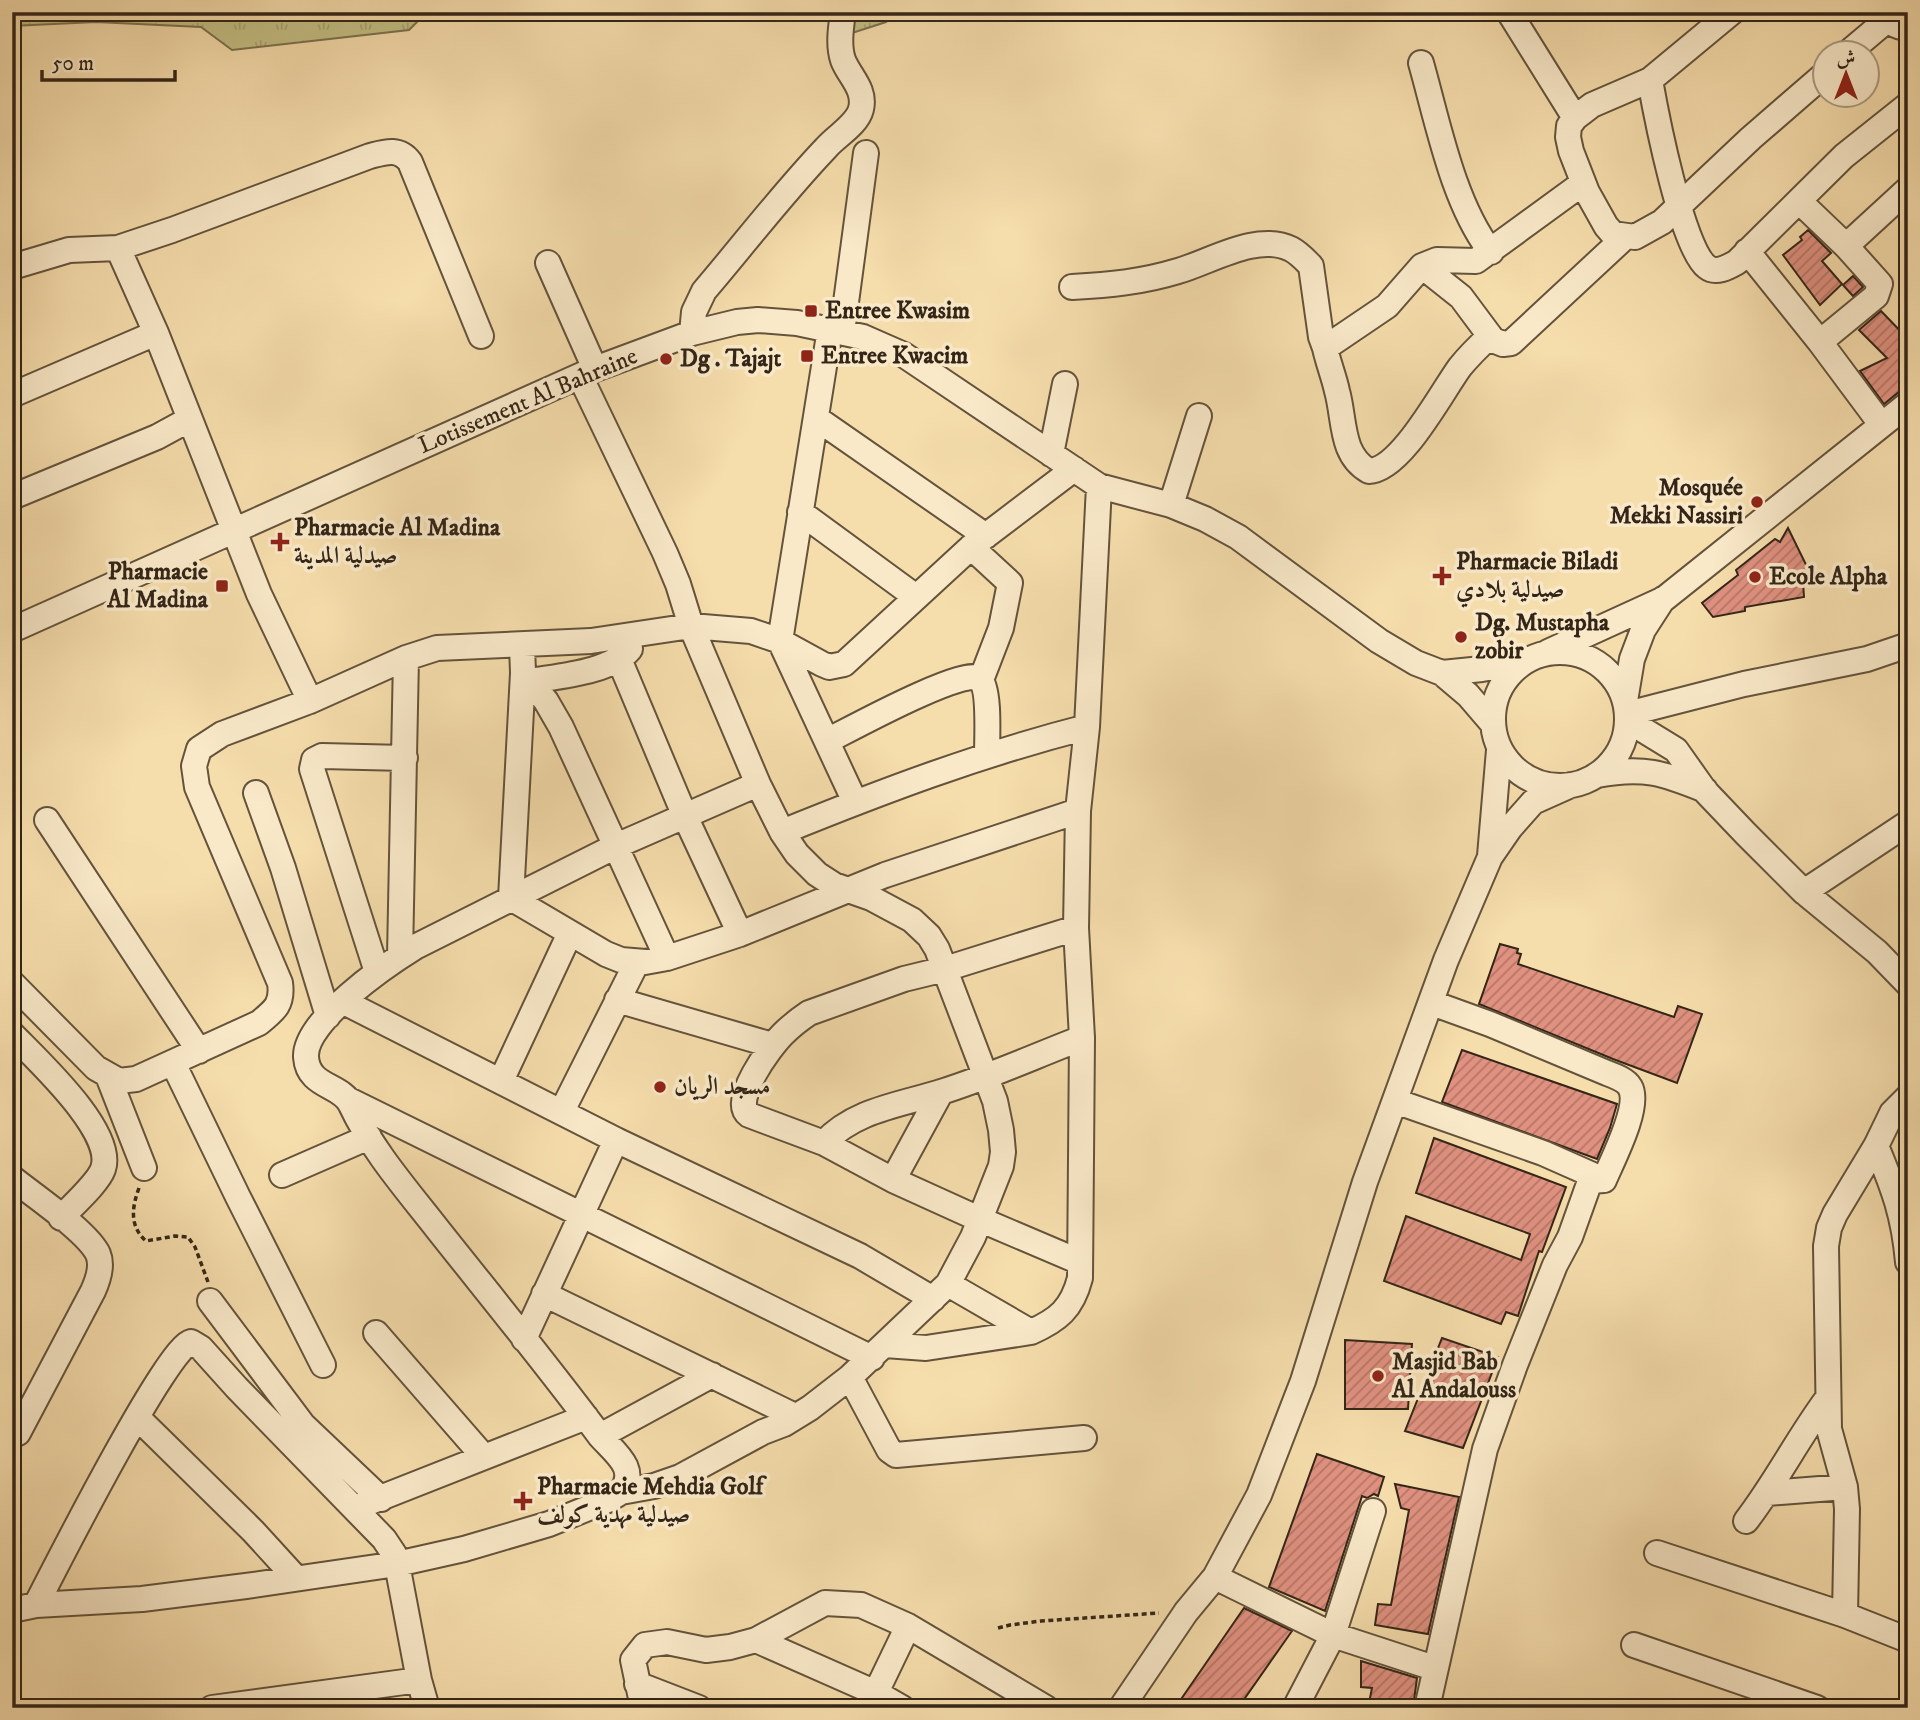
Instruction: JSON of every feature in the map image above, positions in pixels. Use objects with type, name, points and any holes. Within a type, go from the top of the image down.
[{"type":"street","points":[[692,333],[694,312],[704,291],[826,147],[858,117],[862,97],[858,82],[844,61],[840,47],[843,12]]},
{"type":"street","points":[[1509,12],[1575,118]]},
{"type":"street","points":[[1732,12],[1650,80],[1592,105],[1569,126],[1568,137],[1583,183],[1613,234],[1635,237],[1662,222],[1812,84]]},
{"type":"street","points":[[1868,38],[1892,20]]},
{"type":"street","points":[[1421,63],[1459,191],[1475,228],[1491,252]]},
{"type":"street","points":[[1650,80],[1664,150],[1693,247],[1707,268],[1715,270],[1732,265],[1844,156],[1908,105]]},
{"type":"street","points":[[12,267],[63,251],[118,248],[370,156],[398,151],[410,162],[481,336]]},
{"type":"street","points":[[855,802],[779,641],[816,418],[836,331],[866,153]]},
{"type":"street","points":[[1325,348],[1387,306],[1422,266],[1437,260],[1476,261],[1583,183]]},
{"type":"street","points":[[1846,246],[1908,189]]},
{"type":"street","points":[[1799,201],[1846,246],[1880,284],[1879,292],[1820,342]]},
{"type":"street","points":[[1422,266],[1461,297],[1493,340],[1503,344],[1517,340],[1625,237]]},
{"type":"street","points":[[1072,287],[1127,284],[1178,271],[1254,245],[1288,247],[1311,266],[1325,348],[1338,393],[1347,441],[1359,465],[1369,471],[1377,471],[1387,466],[1398,455],[1460,368],[1490,336]]},
{"type":"street","points":[[118,248],[156,333],[264,604],[310,701]]},
{"type":"street","points":[[1747,251],[1881,424]]},
{"type":"street","points":[[24,1607],[142,1600],[397,1564],[464,1549],[549,1524],[621,1492],[654,1486],[680,1477],[810,1408],[879,1351],[940,1292],[965,1253],[994,1189],[1003,1152],[998,1114],[937,949],[921,927],[893,909],[817,874],[797,854],[782,832],[758,784],[691,626],[678,584],[588,373],[548,263]]},
{"type":"street","name":"Lotissement Al Bahraine","points":[[12,630],[588,373],[692,333],[720,325],[758,320],[797,323],[863,337],[904,355],[1099,486],[1171,505],[1238,537],[1379,641],[1416,663],[1441,673],[1468,695],[1492,723]]},
{"type":"street","points":[[12,396],[156,333]]},
{"type":"street","points":[[1051,454],[1065,384]]},
{"type":"street","points":[[1441,673],[1522,662],[1664,599],[1881,424],[1906,407]]},
{"type":"street","points":[[1171,505],[1199,416]]},
{"type":"street","points":[[816,418],[978,542],[1010,583],[1001,628],[981,680],[986,704],[987,754]]},
{"type":"street","points":[[12,497],[144,442],[190,419]]},
{"type":"street","points":[[12,983],[96,1068],[119,1081],[136,1079],[260,1023],[274,1011],[281,995],[275,969],[197,787],[194,774],[196,757],[205,743],[310,701],[406,658],[425,651],[455,646],[591,641],[691,626],[751,631],[779,641],[829,667],[844,664],[978,542],[1074,469]]},
{"type":"street","points":[[758,784],[615,846],[400,956],[377,972],[312,1035],[307,1047],[308,1068],[323,1084],[349,1100],[454,1153],[879,1351],[926,1348],[1031,1332],[1050,1324],[1066,1309],[1077,1290],[1082,1237],[1079,1180],[1082,1038],[1076,928],[1078,811],[1087,727],[1099,486]]},
{"type":"street","points":[[800,512],[916,597]]},
{"type":"street","points":[[1597,775],[1617,755],[1623,742],[1632,659],[1643,630],[1664,599]]},
{"type":"street","points":[[527,677],[574,674],[619,659],[629,650],[634,635]]},
{"type":"street","points":[[511,898],[527,677],[522,645]]},
{"type":"street","points":[[1626,712],[1867,659],[1908,645]]},
{"type":"street","points":[[1548,652],[1577,653],[1602,666],[1620,687],[1626,712],[1676,750],[1705,791],[1804,892],[1877,952],[1908,984]]},
{"type":"street","points":[[400,956],[406,658]]},
{"type":"street","points":[[619,659],[684,814],[740,934]]},
{"type":"street","points":[[1490,857],[1499,750],[1492,723],[1493,709],[1499,688],[1511,671],[1522,662]]},
{"type":"street","points":[[827,741],[955,679],[971,676],[981,680]]},
{"type":"street","points":[[527,677],[553,712],[667,958]]},
{"type":"street","points":[[782,832],[987,754],[1087,727]]},
{"type":"street","points":[[1499,750],[1517,771],[1529,779],[1550,785],[1571,785]]},
{"type":"street","points":[[377,972],[312,769],[314,760],[322,756],[404,758]]},
{"type":"street","points":[[1121,1708],[1186,1612],[1215,1577],[1259,1495],[1303,1381],[1338,1262],[1446,960],[1490,857],[1510,828],[1533,802],[1597,775],[1636,770],[1666,774],[1705,791]]},
{"type":"street","points":[[256,793],[336,1009],[501,1081],[616,1140],[860,1256],[1031,1332]]},
{"type":"street","points":[[511,898],[621,960],[637,962],[667,958],[740,934],[916,863],[1078,811]]},
{"type":"street","points":[[47,820],[199,1051]]},
{"type":"street","points":[[1804,892],[1908,823]]},
{"type":"street","points":[[1076,928],[905,979],[809,1013],[772,1045],[752,1077],[744,1097],[744,1111],[824,1143],[893,1180],[1080,1262]]},
{"type":"street","points":[[501,1081],[570,933]]},
{"type":"street","points":[[562,1111],[637,962]]},
{"type":"street","points":[[617,1000],[772,1045]]},
{"type":"street","points":[[1432,1003],[1607,1073],[1630,1087],[1633,1101],[1626,1128],[1604,1180]]},
{"type":"street","points":[[12,1034],[74,1099],[106,1154],[102,1172],[61,1218]]},
{"type":"street","points":[[824,1143],[843,1126],[867,1114],[941,1093],[1082,1038]]},
{"type":"street","points":[[173,1063],[323,1365]]},
{"type":"street","points":[[108,1076],[145,1168]]},
{"type":"street","points":[[893,1180],[941,1093]]},
{"type":"street","points":[[349,1100],[380,1155],[627,1469],[628,1481],[621,1492]]},
{"type":"street","points":[[1395,1101],[1543,1153],[1604,1180]]},
{"type":"street","points":[[1845,1615],[1848,1529],[1845,1487],[1829,1429],[1827,1399],[1827,1237],[1835,1214],[1900,1105]]},
{"type":"street","points":[[282,1175],[369,1137]]},
{"type":"street","points":[[524,1339],[616,1140]]},
{"type":"street","points":[[1876,1146],[1896,1193],[1903,1220],[1908,1262]]},
{"type":"street","points":[[1427,1708],[1485,1449],[1515,1365],[1555,1265],[1575,1225],[1590,1181],[1604,1180]]},
{"type":"street","points":[[14,1435],[93,1291],[100,1270],[93,1247],[61,1218],[16,1188]]},
{"type":"street","points":[[544,1294],[795,1416]]},
{"type":"street","points":[[211,1301],[303,1425],[381,1499]]},
{"type":"street","points":[[376,1333],[484,1457]]},
{"type":"street","points":[[24,1607],[183,1346],[189,1342],[194,1343],[355,1508],[394,1554],[419,1680],[428,1708]]},
{"type":"street","points":[[355,1508],[484,1457],[593,1427],[712,1376]]},
{"type":"street","points":[[850,1377],[889,1451],[896,1455],[1084,1438]]},
{"type":"street","points":[[1746,1521],[1768,1493],[1796,1442],[1827,1399]]},
{"type":"street","points":[[138,1418],[253,1531],[295,1577]]},
{"type":"street","points":[[1768,1493],[1845,1487]]},
{"type":"street","points":[[1296,1708],[1333,1635],[1373,1511]]},
{"type":"street","points":[[1657,1553],[1845,1615],[1908,1640]]},
{"type":"street","points":[[1215,1577],[1333,1635],[1434,1668]]},
{"type":"street","points":[[643,1708],[633,1660],[645,1645],[667,1642],[706,1650],[756,1640],[825,1603],[861,1605],[908,1626],[1046,1708]]},
{"type":"street","points":[[872,1701],[908,1626]]},
{"type":"street","points":[[756,1640],[872,1701],[902,1708]]},
{"type":"street","points":[[1634,1645],[1816,1708]]},
{"type":"street","points":[[212,1708],[419,1680]]},
{"type":"street","points":[[637,1684],[699,1708]]},
{"type":"path","points":[[145,1168],[132,1209],[138,1233],[146,1241],[175,1236],[188,1237],[195,1247],[209,1285],[211,1301]]},
{"type":"path","points":[[998,1629],[1041,1621],[1186,1612]]},
{"type":"green space","points":[[12,12],[438,12],[424,15],[409,30],[232,50],[201,27],[96,22],[12,26]]},
{"type":"green space","points":[[845,12],[899,12],[886,22],[852,33]]},
{"type":"building","points":[[1808,230],[1831,253],[1822,261],[1842,284],[1820,305],[1783,255],[1802,240],[1800,237]]},
{"type":"building","points":[[1853,276],[1863,287],[1853,296],[1843,285]]},
{"type":"building","points":[[1881,311],[1908,339],[1908,389],[1899,392],[1884,404],[1860,371],[1887,358],[1859,330]]},
{"type":"building","name":"Ecole Alpha","points":[[1788,528],[1813,579],[1803,582],[1804,597],[1745,607],[1745,611],[1713,617],[1702,603],[1738,575],[1736,570],[1775,539],[1780,542]]},
{"type":"building","points":[[1500,944],[1518,949],[1517,953],[1521,954],[1518,964],[1674,1017],[1678,1006],[1702,1014],[1677,1083],[1479,1004]]},
{"type":"building","points":[[1462,1050],[1617,1104],[1597,1159],[1442,1102]]},
{"type":"building","points":[[1434,1138],[1566,1187],[1542,1252],[1539,1251],[1518,1316],[1506,1312],[1501,1324],[1384,1281],[1406,1216],[1521,1260],[1530,1234],[1416,1193]]},
{"type":"building","points":[[1442,1338],[1498,1357],[1463,1448],[1405,1431]]},
{"type":"building","name":"Masjid Bab Al Andalouss","points":[[1345,1340],[1412,1344],[1408,1409],[1345,1409]]},
{"type":"building","points":[[1317,1454],[1384,1477],[1378,1496],[1362,1496],[1325,1611],[1269,1587]]},
{"type":"building","points":[[1395,1484],[1459,1497],[1428,1634],[1375,1625],[1378,1604],[1391,1605],[1409,1510],[1401,1508]]},
{"type":"building","points":[[1244,1608],[1292,1631],[1238,1708],[1175,1708]]},
{"type":"building","points":[[1361,1661],[1417,1678],[1413,1708],[1368,1708],[1372,1688],[1361,1687]]},
{"type":"place","name":"Entree Kwasim","points":[[811,311]]},
{"type":"place","name":"Entree Kwacim","points":[[807,356]]},
{"type":"place","name":"Dg . Tajajt","points":[[666,359]]},
{"type":"place","name":"Mosquée Mekki Nassiri","points":[[1757,502]]},
{"type":"place","name":"Pharmacie Al Madina صيدلية المدينة","points":[[280,542]]},
{"type":"place","name":"Pharmacie Biladi صيدلية بلادي","points":[[1442,576]]},
{"type":"place","name":"Ecole Alpha","points":[[1755,577]]},
{"type":"place","name":"Pharmacie Al Madina","points":[[222,586]]},
{"type":"place","name":"Dg. Mustapha zobir","points":[[1461,637]]},
{"type":"place","name":"مسجد الريان","points":[[660,1087]]},
{"type":"place","name":"Masjid Bab Al Andalouss","points":[[1378,1376]]},
{"type":"place","name":"Pharmacie Mehdia Golf صيدلية مهدية كولف","points":[[523,1501]]}]
